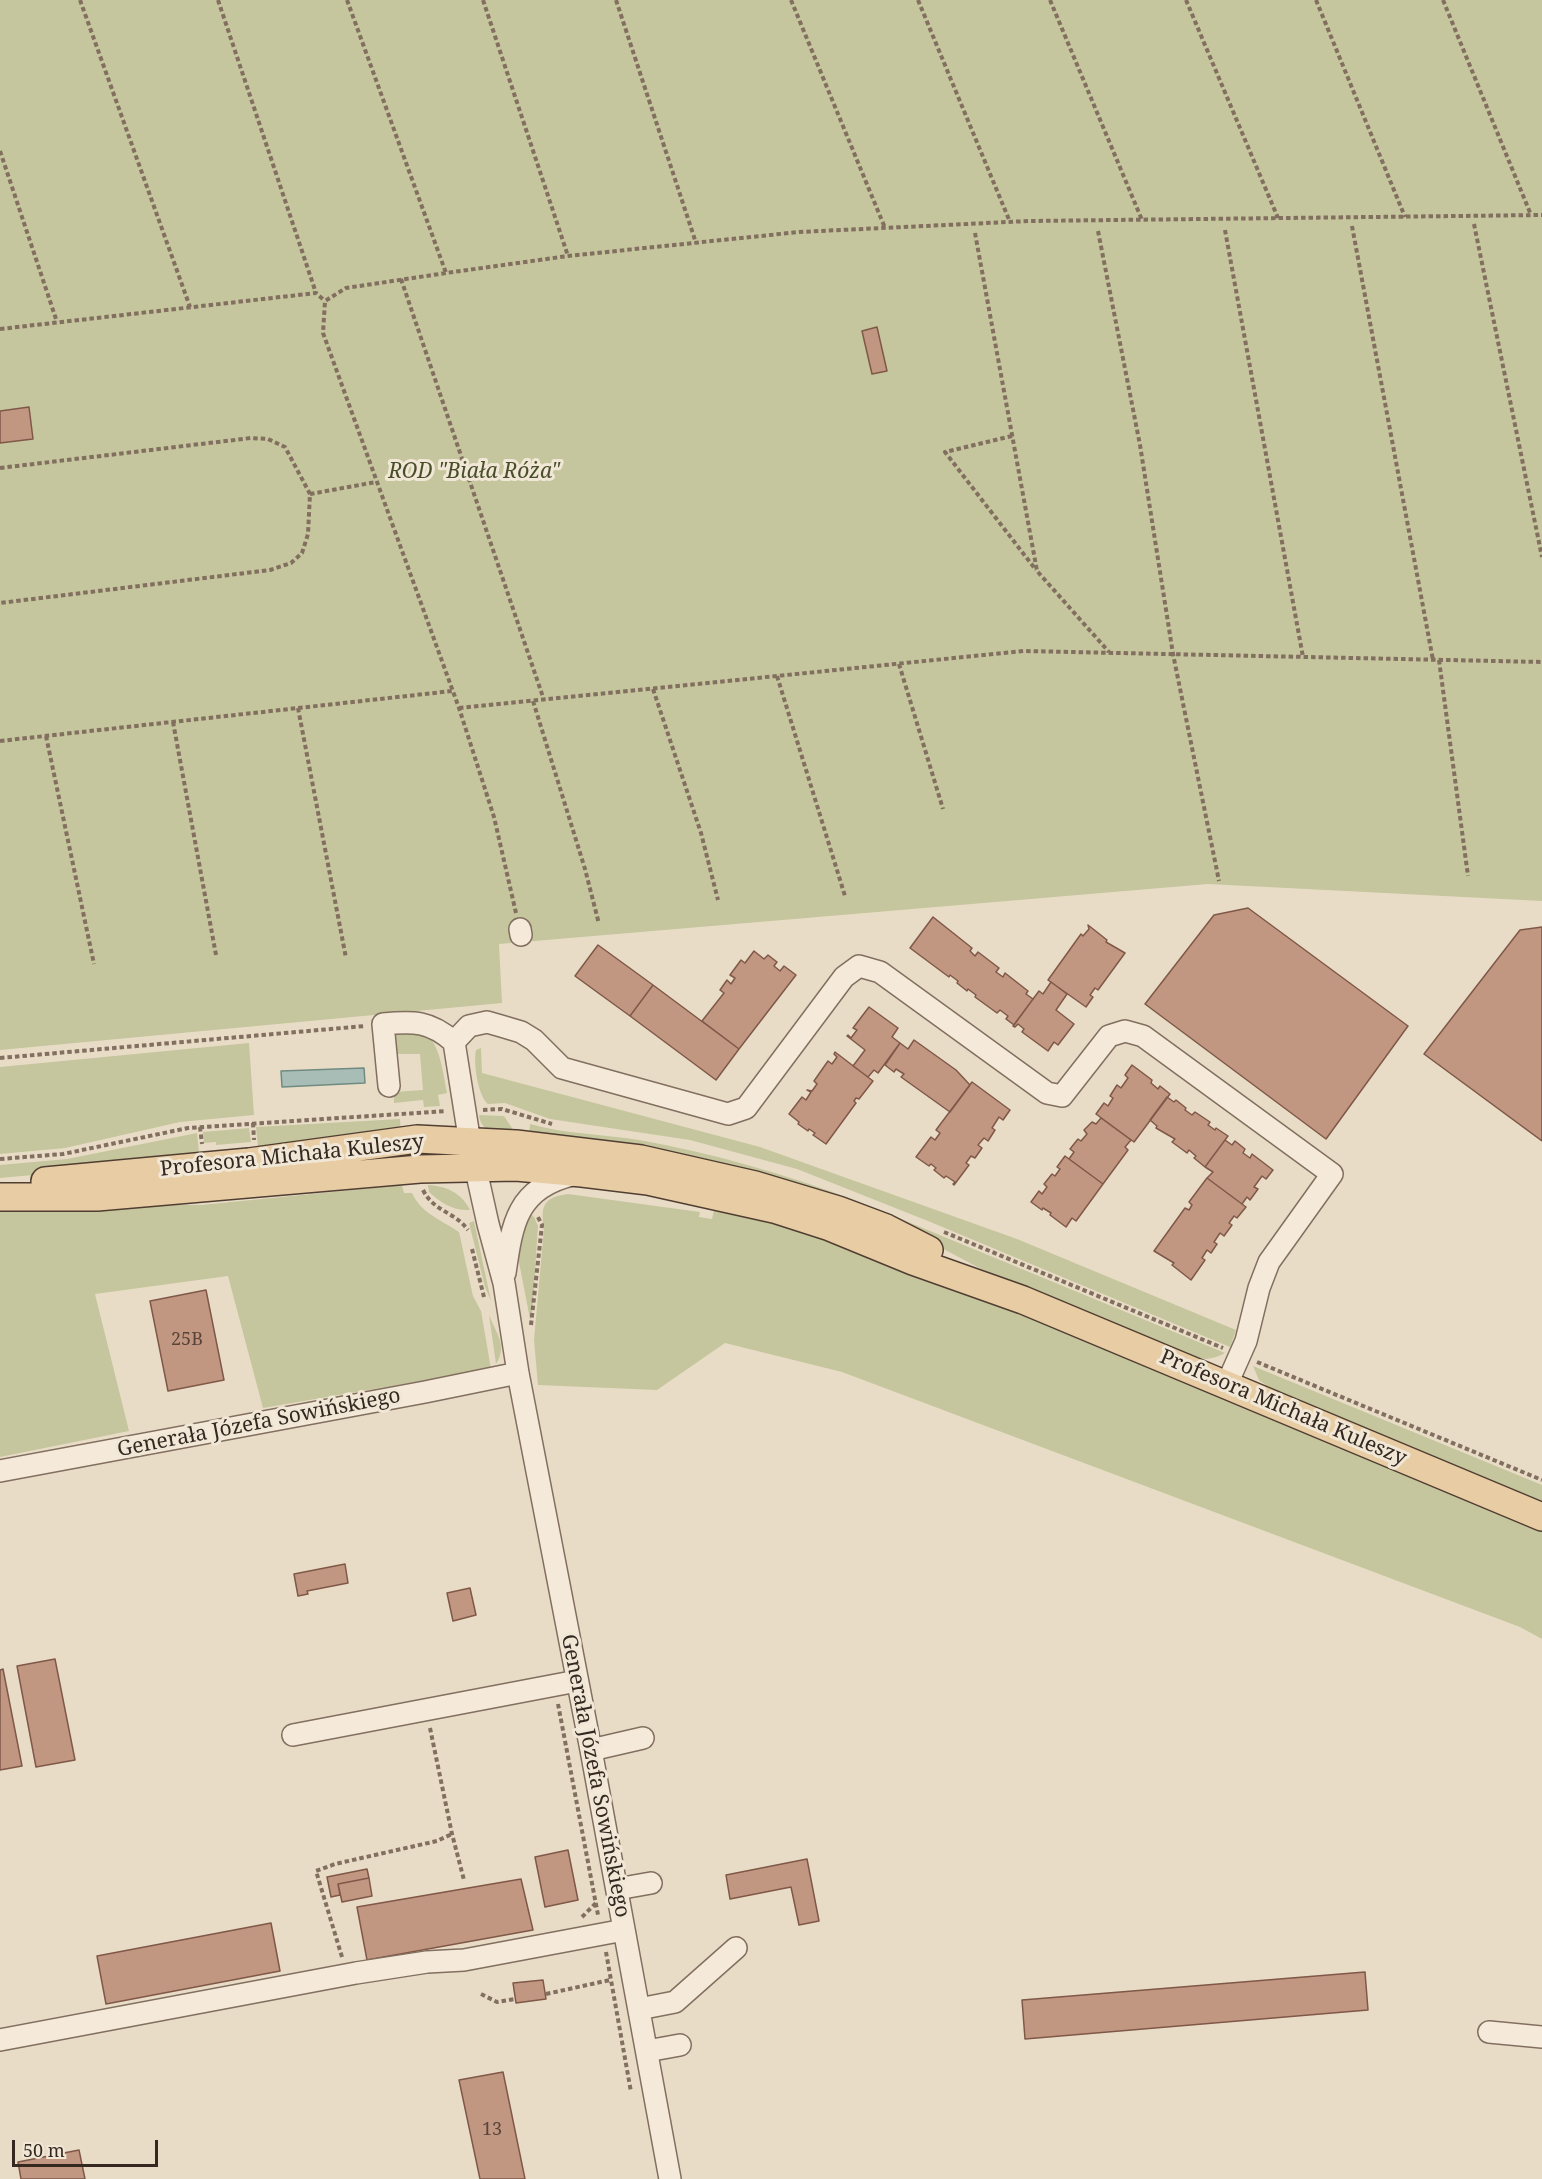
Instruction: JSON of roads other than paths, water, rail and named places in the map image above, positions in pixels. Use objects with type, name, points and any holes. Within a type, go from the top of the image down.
[{"type":"main road","name":"Profesora Michała Kuleszy","points":[[0,1185],[249,1162],[417,1139],[516,1167],[648,1181],[774,1209],[830,1227],[913,1261],[1023,1300],[1542,1517]]},
{"type":"main road","name":"Profesora Michała Kuleszy","points":[[0,1197],[97,1197],[395,1171],[473,1155],[558,1148],[641,1159],[755,1185],[838,1210],[886,1228],[1023,1300]]},
{"type":"street","points":[[389,1086],[383,1024],[420,1023],[457,1039],[492,1033],[501,1026],[521,1032],[534,1040],[562,1068],[728,1114],[746,1108],[844,977],[859,966],[880,972],[1047,1093],[1062,1096],[1109,1036],[1125,1031],[1143,1036],[1332,1174],[1269,1262],[1259,1288],[1246,1341],[1227,1384]]},
{"type":"street","name":"Generała Józefa Sowińskiego","points":[[457,1039],[473,1155],[504,1283],[518,1373],[591,1750],[670,2179]]},
{"type":"street","points":[[504,1283],[510,1239],[515,1219],[524,1203],[547,1183],[582,1173]]},
{"type":"street","name":"Generała Józefa Sowińskiego","points":[[0,1472],[518,1373]]},
{"type":"street","points":[[293,1735],[577,1681]]},
{"type":"street","points":[[591,1750],[643,1738]]},
{"type":"street","points":[[617,1889],[651,1882]]},
{"type":"street","points":[[0,2040],[356,1973],[427,1962],[464,1960],[624,1929]]},
{"type":"street","points":[[639,2009],[675,2002],[736,1948]]},
{"type":"street","points":[[1489,2032],[1542,2037]]},
{"type":"street","points":[[646,2051],[680,2045]]},
{"type":"park label","name":"ROD \"Biała Róża\"","points":[[474,472]]}]
